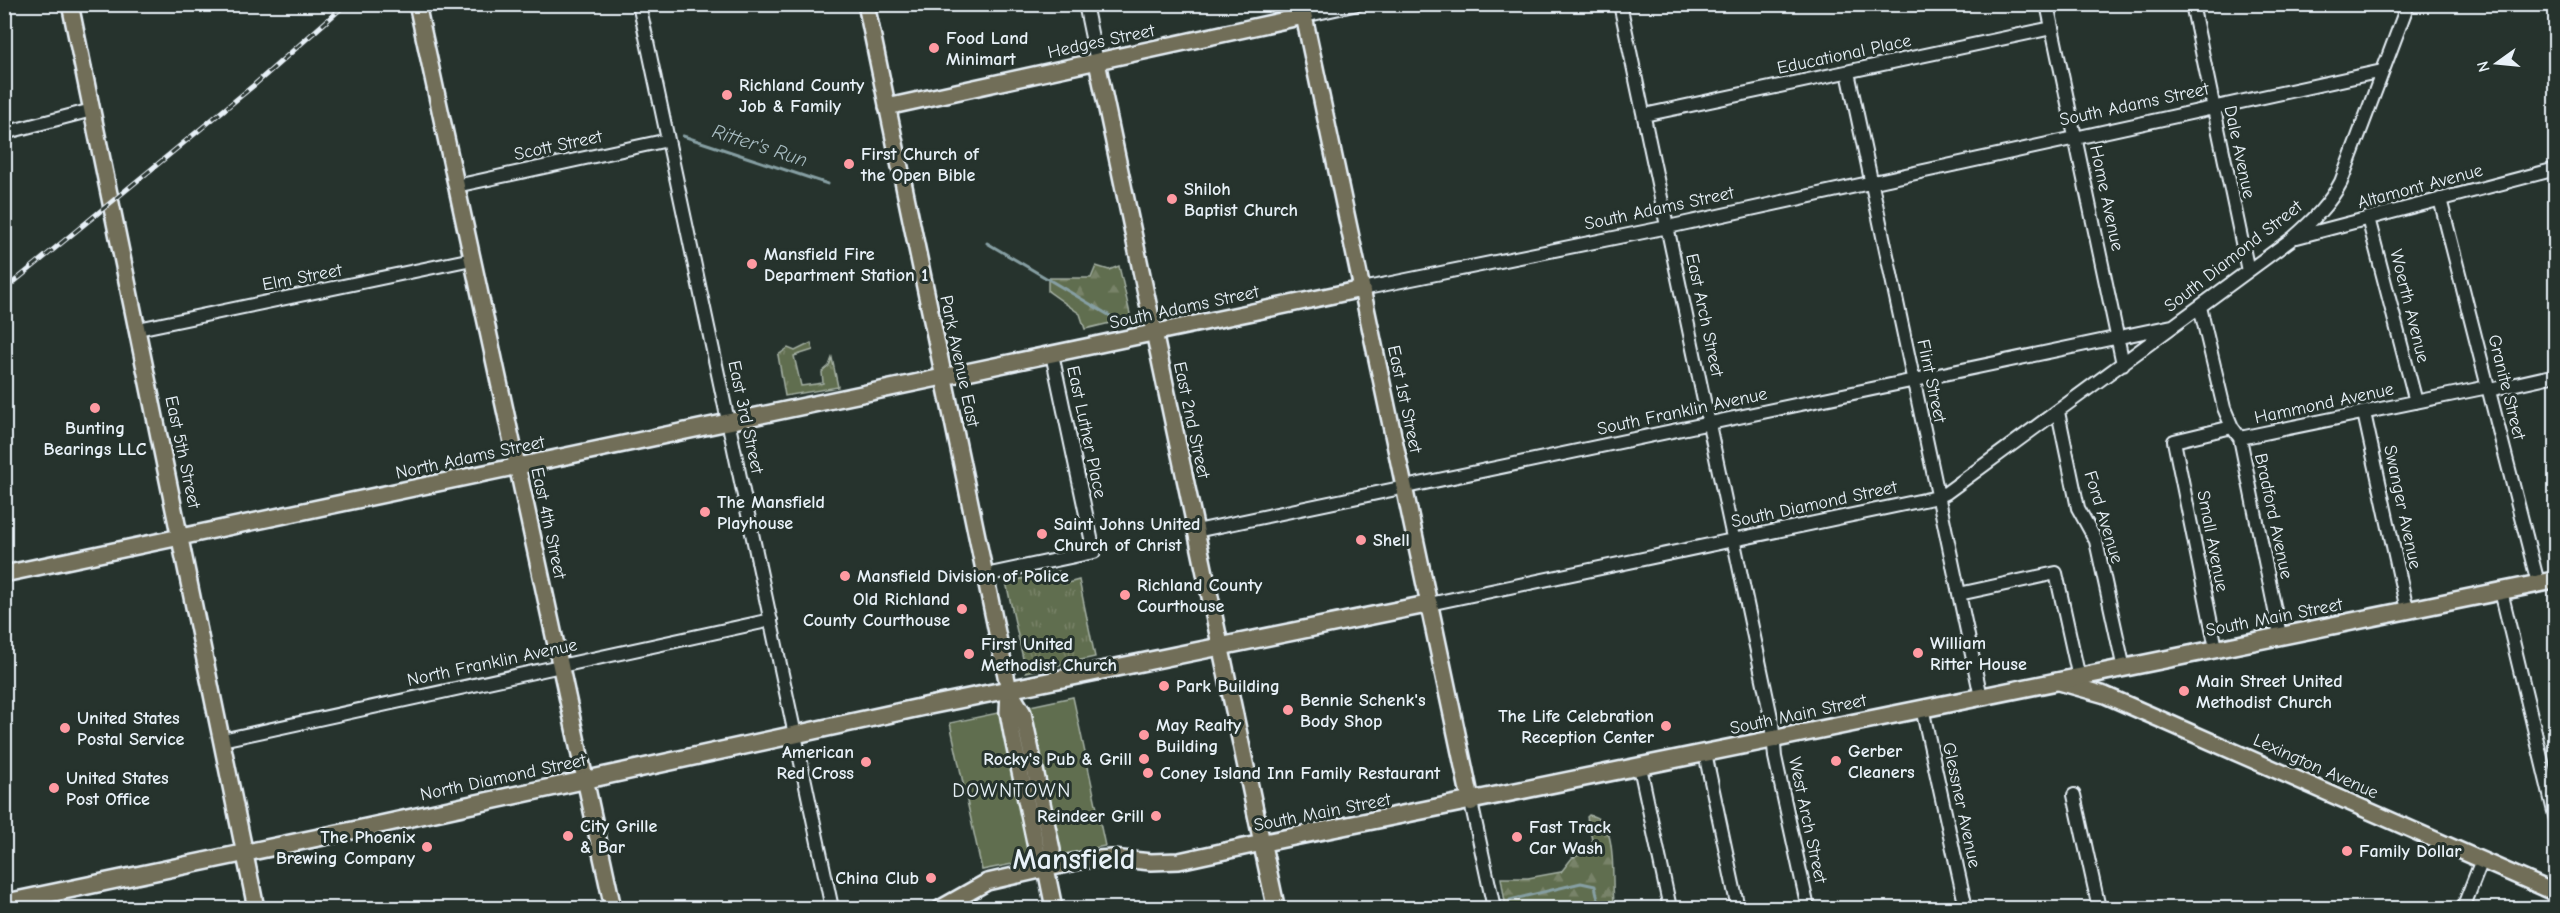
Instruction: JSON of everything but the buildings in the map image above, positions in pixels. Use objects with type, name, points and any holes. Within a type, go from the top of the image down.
[{"type":"highway","name":"South Main Street","points":[[1262,843],[2556,580]]},
{"type":"highway","name":"South Diamond Street","points":[[1009,690],[1429,604]]},
{"type":"highway","name":"East 1st Street","points":[[1429,604],[1471,802]]},
{"type":"highway","name":"North Diamond Street","points":[[4,903],[1009,690]]},
{"type":"highway","points":[[1262,843],[1276,909]]},
{"type":"main road","name":"East 5th Street","points":[[70,4],[256,909]]},
{"type":"main road","name":"East 4th Street","points":[[417,4],[613,909]]},
{"type":"main road","name":"Park Avenue East","points":[[866,4],[1009,690],[1008,712],[1012,734],[1037,852],[1046,869],[1054,909]]},
{"type":"main road","name":"Hedges Street","points":[[887,107],[1097,62],[1303,10]]},
{"type":"main road","name":"East 1st Street","points":[[1303,10],[1429,604]]},
{"type":"main road","name":"East 2nd Street","points":[[1097,62],[1262,843]]},
{"type":"main road","name":"South Adams Street","points":[[943,376],[1362,289]]},
{"type":"main road","name":"North Adams Street","points":[[4,574],[729,423],[943,376]]},
{"type":"main road","name":"Lexington Avenue","points":[[2059,682],[2105,695],[2556,893]]},
{"type":"main road","name":"South Main Street","points":[[941,909],[981,884],[1046,869],[1099,859],[1179,861],[1262,843]]},
{"type":"street","name":"East 3rd Street","points":[[639,4],[832,909]]},
{"type":"street","name":"East 2nd Street","points":[[1085,4],[1097,62]]},
{"type":"street","name":"Hedges Street","points":[[1303,10],[1358,4]]},
{"type":"street","name":"East Arch Street","points":[[1620,4],[1710,424],[1774,738]]},
{"type":"street","name":"Home Avenue","points":[[2047,4],[2123,364]]},
{"type":"street","name":"Dale Avenue","points":[[2192,4],[2248,271]]},
{"type":"street","name":"South Diamond Street","points":[[1429,604],[1938,497],[2293,238],[2323,210],[2335,194],[2408,4]]},
{"type":"street","name":"Educational Place","points":[[1644,115],[2052,28]]},
{"type":"street","name":"South Adams Street","points":[[1362,289],[1668,227],[2382,71]]},
{"type":"street","name":"Flint Street","points":[[1848,72],[1981,697]]},
{"type":"street","points":[[4,134],[92,110]]},
{"type":"street","name":"Scott Street","points":[[456,186],[668,140]]},
{"type":"street","name":"Altamont Avenue","points":[[2293,238],[2556,169]]},
{"type":"street","name":"Granite Street","points":[[2440,199],[2538,583]]},
{"type":"street","name":"Woerth Avenue","points":[[2368,218],[2416,402]]},
{"type":"street","name":"Elm Street","points":[[138,329],[472,259]]},
{"type":"street","points":[[2200,307],[2224,408],[2232,427]]},
{"type":"street","name":"South Franklin Avenue","points":[[1196,531],[2176,325]]},
{"type":"street","name":"East Luther Place","points":[[985,575],[1094,552],[1052,354]]},
{"type":"street","name":"Hammond Avenue","points":[[2174,441],[2232,427],[2240,438],[2556,375]]},
{"type":"street","name":"Ford Avenue","points":[[2058,411],[2078,508],[2096,541],[2124,669]]},
{"type":"street","name":"Swanger Avenue","points":[[2364,413],[2407,610]]},
{"type":"street","name":"Bradford Avenue","points":[[2240,438],[2280,635]]},
{"type":"street","name":"Small Avenue","points":[[2174,441],[2216,648]]},
{"type":"street","points":[[1959,594],[2056,573],[2079,678]]},
{"type":"street","points":[[2501,591],[2556,820]]},
{"type":"street","name":"North Franklin Avenue","points":[[222,740],[771,620]]},
{"type":"street","name":"Glessner Avenue","points":[[1922,708],[1966,909]]},
{"type":"street","name":"West Arch Street","points":[[1774,738],[1775,757],[1808,909]]},
{"type":"street","points":[[1705,753],[1738,909]]},
{"type":"street","points":[[1641,767],[1670,909]]},
{"type":"street","points":[[2074,795],[2099,909]]},
{"type":"street","points":[[1471,802],[1494,909]]},
{"type":"street","points":[[2463,909],[2482,860]]},
{"type":"green space","points":[[1096,266],[1109,270],[1119,266],[1131,318],[1085,329],[1080,314],[1048,291],[1048,278],[1091,278]]},
{"type":"green space","points":[[811,343],[813,350],[794,356],[801,386],[823,383],[822,372],[829,366],[832,358],[838,387],[785,396],[778,355],[788,348],[795,351]]},
{"type":"green space","points":[[1059,571],[1064,584],[1079,580],[1095,657],[1026,672],[1006,582]]},
{"type":"green space","points":[[1073,697],[1105,846],[982,870],[950,723]]},
{"type":"green space","points":[[1589,815],[1599,819],[1606,828],[1610,840],[1615,908],[1506,908],[1501,878],[1528,878],[1561,872],[1572,858],[1594,849],[1587,817]]},
{"type":"waterway","name":"Ritter's Run","points":[[683,136],[828,184]]},
{"type":"waterway","points":[[987,243],[1112,317]]},
{"type":"waterway","name":"Ritter's Run","points":[[1510,900],[1581,883],[1595,886],[1600,908]]},
{"type":"railway","points":[[4,290],[253,86],[346,4]]},
{"type":"place","name":"Food Land Minimart","points":[[934,48]]},
{"type":"place","name":"Richland County Job & Family","points":[[727,95]]},
{"type":"place","name":"First Church of the Open Bible","points":[[849,164]]},
{"type":"place","name":"Shiloh Baptist Church","points":[[1172,199]]},
{"type":"place","name":"Mansfield Fire Department Station 1","points":[[752,264]]},
{"type":"place","name":"Bunting Bearings LLC","points":[[95,408]]},
{"type":"place","name":"The Mansfield Playhouse","points":[[705,512]]},
{"type":"place","name":"Saint Johns United Church of Christ","points":[[1042,534]]},
{"type":"place","name":"Shell","points":[[1361,540]]},
{"type":"place","name":"Mansfield Division of Police","points":[[845,576]]},
{"type":"place","name":"Richland County Courthouse","points":[[1125,595]]},
{"type":"place","name":"Old Richland County Courthouse","points":[[962,609]]},
{"type":"place","name":"William Ritter House","points":[[1918,653]]},
{"type":"place","name":"First United Methodist Church","points":[[969,654]]},
{"type":"place","name":"Park Building","points":[[1164,686]]},
{"type":"place","name":"Main Street United Methodist Church","points":[[2184,691]]},
{"type":"place","name":"Bennie Schenk's Body Shop","points":[[1288,710]]},
{"type":"place","name":"The Life Celebration Reception Center","points":[[1666,726]]},
{"type":"place","name":"United States Postal Service","points":[[65,728]]},
{"type":"place","name":"May Realty Building","points":[[1144,735]]},
{"type":"place","name":"Rocky's Pub & Grill","points":[[1144,759]]},
{"type":"place","name":"Gerber Cleaners","points":[[1836,761]]},
{"type":"place","name":"American Red Cross","points":[[866,762]]},
{"type":"place","name":"Coney Island Inn Family Restaurant","points":[[1148,773]]},
{"type":"place","name":"United States Post Office","points":[[54,788]]},
{"type":"place","name":"Reindeer Grill","points":[[1156,816]]},
{"type":"place","name":"City Grille & Bar","points":[[568,836]]},
{"type":"place","name":"Fast Track Car Wash","points":[[1517,837]]},
{"type":"place","name":"The Phoenix Brewing Company","points":[[427,847]]},
{"type":"place","name":"Family Dollar","points":[[2347,851]]},
{"type":"place","name":"China Club","points":[[931,878]]},
{"type":"district","name":"DOWNTOWN","points":[[1012,790]]},
{"type":"district","name":"Mansfield","points":[[1074,859]]}]
